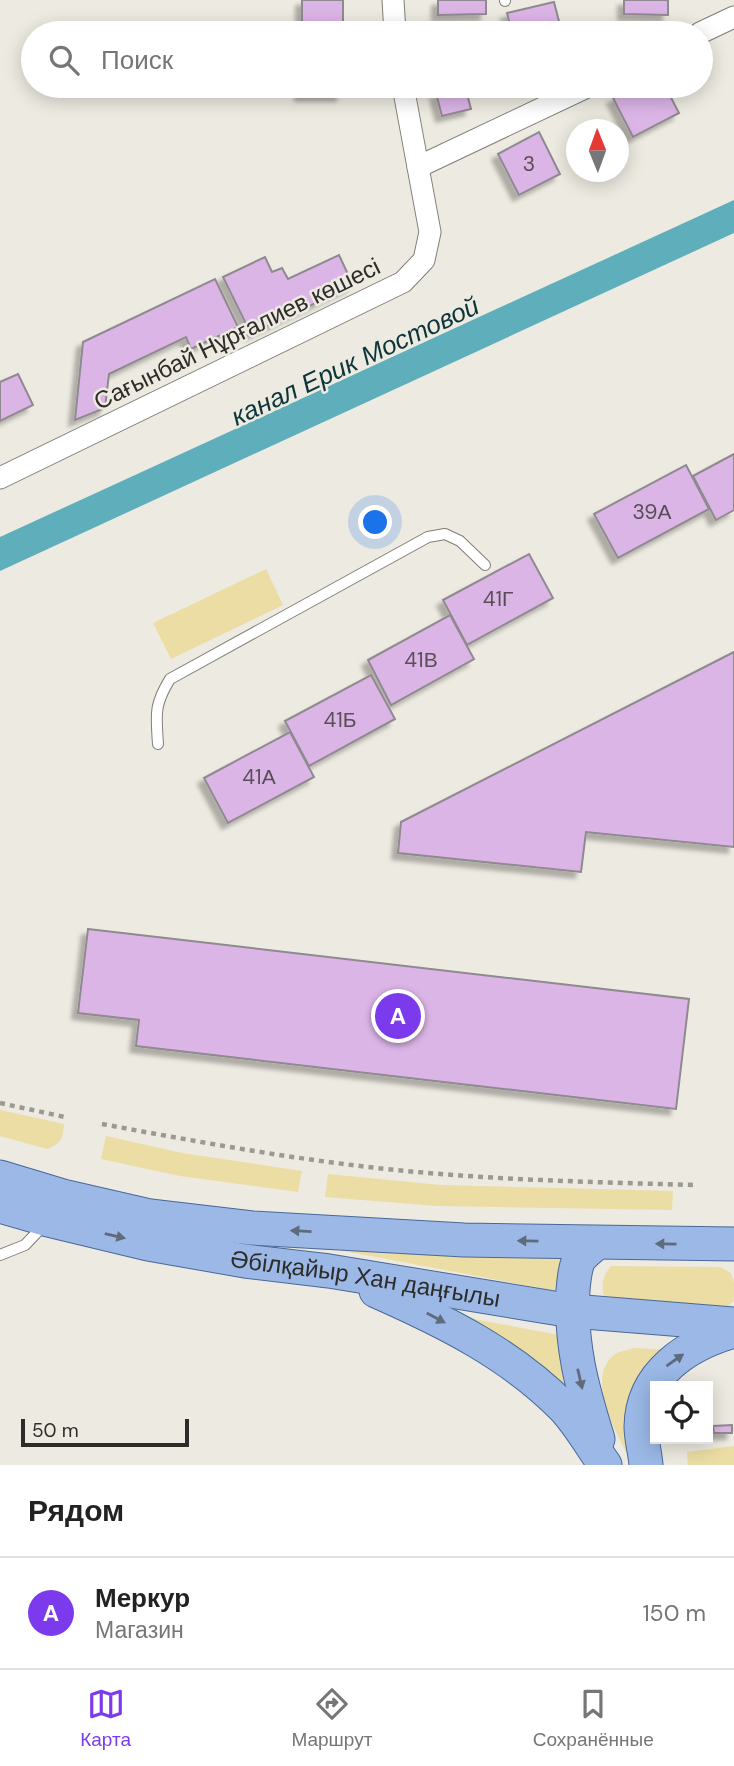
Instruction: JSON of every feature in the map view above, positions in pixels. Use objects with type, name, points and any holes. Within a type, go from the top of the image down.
[{"type":"main road","name":"Әбілқайыр Хан даңғылы","points":[[0,1177],[63,1196],[150,1216],[239,1227],[464,1240],[734,1244]]},
{"type":"main road","name":"Әбілқайыр Хан даңғылы","points":[[0,1206],[148,1244],[217,1256],[329,1270],[572,1311],[734,1324]]},
{"type":"main road","points":[[596,1243],[579,1259],[572,1311],[574,1352],[606,1465]]},
{"type":"main road","points":[[329,1270],[432,1315],[499,1353],[564,1409],[606,1465]]},
{"type":"main road","points":[[646,1465],[641,1425],[648,1392],[668,1363],[712,1337],[734,1331]]},
{"type":"street","points":[[393,0],[394,21]]},
{"type":"street","points":[[713,27],[734,17]]},
{"type":"street","name":"Сағынбай Нұрғалиев көшесі","points":[[0,478],[403,282],[424,260],[430,232],[405,98]]},
{"type":"street","points":[[418,167],[564,98]]},
{"type":"lane","points":[[158,744],[156,713],[159,698],[170,679],[428,537],[444,534],[460,541],[485,565]]},
{"type":"lane","points":[[0,1255],[25,1245],[48,1220]]},
{"type":"path","points":[[0,1103],[65,1117]]},
{"type":"path","points":[[102,1124],[208,1144],[395,1170],[511,1180],[692,1185]]},
{"type":"shaded area","points":[[266,569],[283,605],[171,659],[153,623]]},
{"type":"shaded area","points":[[0,1110],[64,1124],[62,1137],[47,1149],[0,1136]]},
{"type":"shaded area","points":[[106,1136],[182,1153],[302,1171],[298,1192],[180,1176],[101,1159]]},
{"type":"shaded area","points":[[328,1174],[440,1185],[673,1191],[672,1210],[437,1206],[325,1197]]},
{"type":"shaded area","points":[[260,1235],[562,1257],[556,1291]]},
{"type":"shaded area","points":[[611,1266],[720,1267],[731,1273],[734,1300],[721,1314],[604,1297],[603,1281]]},
{"type":"shaded area","points":[[458,1316],[559,1335],[574,1402]]},
{"type":"shaded area","points":[[633,1348],[674,1350],[661,1381],[650,1381],[650,1405],[628,1456],[610,1418],[602,1389],[607,1363],[617,1353]]},
{"type":"shaded area","points":[[734,1446],[734,1465],[688,1465],[687,1452]]},
{"type":"water","name":"канал Ерик Мостовой","points":[[734,200],[734,233],[0,571],[0,537]]},
{"type":"building","points":[[302,0],[343,0],[343,21],[302,21]]},
{"type":"building","points":[[438,0],[486,0],[486,14],[438,15]]},
{"type":"building","points":[[624,0],[668,0],[668,15],[624,14]]},
{"type":"building","points":[[554,2],[559,21],[509,21],[507,13]]},
{"type":"building","points":[[437,98],[468,98],[471,109],[442,116]]},
{"type":"building","points":[[613,98],[671,98],[679,113],[633,137],[629,129],[629,119],[624,119]]},
{"type":"building","points":[[539,132],[560,174],[519,195],[498,154]]},
{"type":"building","points":[[339,255],[353,285],[251,334],[223,277],[265,257],[272,272],[282,268],[288,279]]},
{"type":"building","points":[[215,279],[238,327],[191,349],[186,337],[109,374],[105,408],[75,420],[83,342]]},
{"type":"building","points":[[18,374],[33,405],[0,421],[0,382]]},
{"type":"building","points":[[734,454],[734,510],[716,520],[693,476]]},
{"type":"building","points":[[686,465],[709,509],[618,558],[594,514]]},
{"type":"building","points":[[529,554],[553,598],[467,645],[443,600]]},
{"type":"building","points":[[450,615],[474,659],[391,705],[368,660]]},
{"type":"building","points":[[734,652],[734,847],[586,832],[581,872],[398,853],[401,822]]},
{"type":"building","points":[[371,675],[395,719],[309,766],[285,721]]},
{"type":"building","points":[[290,732],[314,777],[228,823],[204,778]]},
{"type":"building","points":[[88,929],[689,999],[676,1109],[136,1046],[139,1020],[78,1013]]},
{"type":"building","points":[[732,1425],[732,1433],[714,1433],[713,1426]]},
{"type":"place","name":"Меркур","points":[[398,1016]]}]
